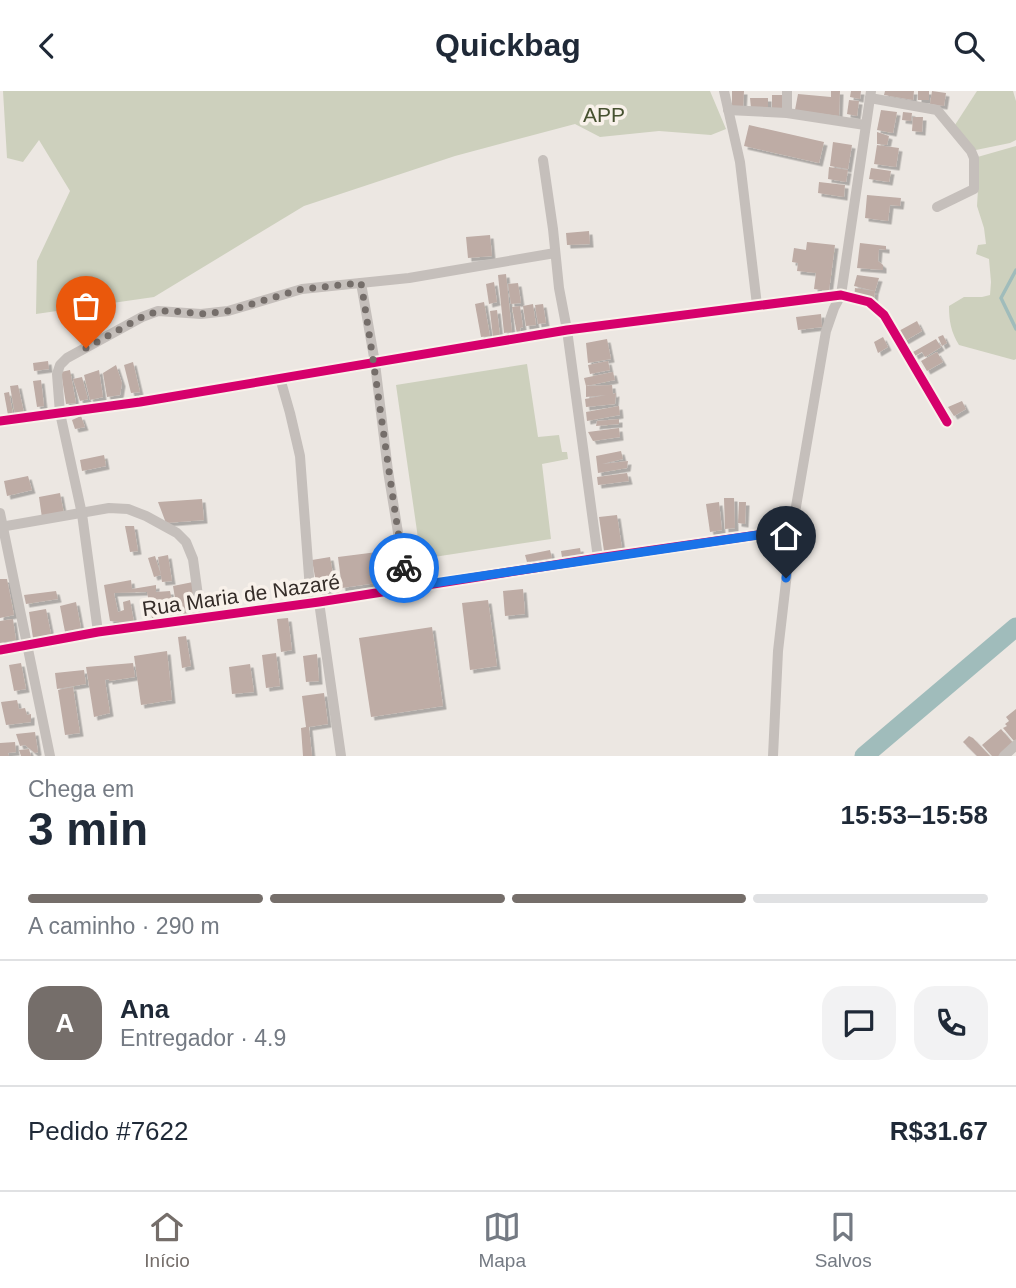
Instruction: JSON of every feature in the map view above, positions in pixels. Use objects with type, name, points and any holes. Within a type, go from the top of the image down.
[{"type":"street","points":[[724,91],[740,162],[757,305]]},
{"type":"street","points":[[787,91],[787,113]]},
{"type":"street","points":[[773,756],[778,651],[792,530],[826,331],[841,295],[871,95],[937,110],[971,151],[974,158],[974,188],[937,207]]},
{"type":"street","points":[[728,110],[787,113],[865,125]]},
{"type":"street","points":[[543,160],[598,558]]},
{"type":"street","points":[[98,632],[82,514],[60,413],[57,375],[60,365],[67,358],[158,311],[201,314],[228,311],[302,289],[409,278],[555,253]]},
{"type":"street","points":[[361,283],[407,587]]},
{"type":"street","points":[[0,421],[140,402],[567,330],[841,295],[869,302],[884,315],[947,422]]},
{"type":"street","points":[[279,378],[299,456],[315,603],[341,756]]},
{"type":"street","points":[[1,527],[109,508],[128,509],[146,516],[177,533],[186,542],[192,559],[201,618]]},
{"type":"street","points":[[0,513],[50,756]]},
{"type":"street","name":"Rua Maria de Nazaré","points":[[0,650],[98,632],[315,603],[792,530]]},
{"type":"street","points":[[1004,756],[1016,745]]},
{"type":"green space","name":"APP","points":[[3,91],[710,91],[726,129],[711,135],[659,131],[600,137],[575,124],[455,156],[304,206],[154,297],[36,314],[37,261],[70,191],[39,140],[23,162],[7,158]]},
{"type":"green space","points":[[977,91],[1013,91],[1016,101],[1016,140],[971,151],[953,128]]},
{"type":"green space","points":[[1016,146],[1014,360],[959,345],[951,326],[949,306],[964,297],[990,295],[989,259],[976,254],[978,245],[986,244],[977,206],[974,158]]},
{"type":"green space","points":[[527,364],[538,437],[559,435],[562,452],[567,452],[568,459],[542,464],[551,539],[421,559],[396,385]]},
{"type":"building","points":[[732,91],[744,91],[743,109],[732,108]]},
{"type":"building","points":[[831,91],[840,91],[839,116],[795,110],[798,94],[831,97]]},
{"type":"building","points":[[851,91],[861,91],[860,99],[850,97]]},
{"type":"building","points":[[885,91],[914,91],[913,100],[884,95]]},
{"type":"building","points":[[918,91],[929,91],[929,100],[918,100]]},
{"type":"building","points":[[932,91],[946,93],[944,106],[930,104]]},
{"type":"building","points":[[772,95],[782,95],[782,108],[772,108]]},
{"type":"building","points":[[750,98],[768,98],[768,108],[751,108]]},
{"type":"building","points":[[849,100],[859,101],[857,116],[847,114]]},
{"type":"building","points":[[881,110],[897,112],[893,133],[877,130]]},
{"type":"building","points":[[903,112],[912,113],[911,121],[902,120]]},
{"type":"building","points":[[913,117],[923,117],[922,132],[912,131]]},
{"type":"building","points":[[749,125],[824,142],[819,163],[744,146]]},
{"type":"building","points":[[877,132],[889,136],[887,145],[877,144]]},
{"type":"building","points":[[833,142],[852,145],[848,169],[830,166]]},
{"type":"building","points":[[877,145],[899,148],[896,167],[874,164]]},
{"type":"building","points":[[829,167],[848,170],[846,182],[828,179]]},
{"type":"building","points":[[871,168],[891,171],[889,182],[869,179]]},
{"type":"building","points":[[819,182],[845,185],[844,197],[818,193]]},
{"type":"building","points":[[867,195],[901,198],[900,206],[890,205],[888,221],[865,218]]},
{"type":"building","points":[[589,231],[590,244],[567,245],[566,233]]},
{"type":"building","points":[[490,235],[492,256],[468,258],[466,237]]},
{"type":"building","points":[[807,242],[835,245],[829,291],[814,289],[816,273],[797,271],[798,263],[792,262],[794,248],[806,250]]},
{"type":"building","points":[[860,243],[886,246],[886,250],[879,249],[878,261],[883,265],[883,270],[857,268]]},
{"type":"building","points":[[506,274],[512,332],[504,333],[498,275]]},
{"type":"building","points":[[857,275],[879,278],[875,291],[854,286]]},
{"type":"building","points":[[494,282],[497,302],[489,304],[486,284]]},
{"type":"building","points":[[518,283],[521,303],[511,304],[508,284]]},
{"type":"building","points":[[855,288],[875,291],[874,301],[854,298]]},
{"type":"building","points":[[484,302],[490,336],[481,337],[475,304]]},
{"type":"building","points":[[533,304],[536,325],[526,326],[523,306]]},
{"type":"building","points":[[543,304],[546,323],[538,324],[535,305]]},
{"type":"building","points":[[520,306],[523,327],[520,328],[521,333],[517,334],[512,307]]},
{"type":"building","points":[[497,310],[500,336],[493,337],[490,311]]},
{"type":"building","points":[[821,314],[822,327],[798,330],[796,317]]},
{"type":"building","points":[[917,321],[922,331],[903,342],[897,332]]},
{"type":"building","points":[[943,335],[947,343],[942,346],[938,337]]},
{"type":"building","points":[[883,337],[888,347],[878,353],[874,342]]},
{"type":"building","points":[[607,339],[611,359],[588,363],[586,343]]},
{"type":"building","points":[[936,339],[941,347],[925,357],[922,352],[915,356],[913,352]]},
{"type":"building","points":[[937,352],[943,362],[927,371],[921,361]]},
{"type":"building","points":[[48,361],[49,369],[34,371],[33,363]]},
{"type":"building","points":[[608,361],[610,370],[590,374],[588,365]]},
{"type":"building","points":[[133,362],[140,392],[131,393],[124,365]]},
{"type":"building","points":[[116,365],[122,383],[120,395],[107,397],[103,373]]},
{"type":"building","points":[[70,370],[76,403],[66,404],[61,372]]},
{"type":"building","points":[[99,370],[103,397],[90,400],[84,375]]},
{"type":"building","points":[[613,372],[615,380],[586,386],[584,378]]},
{"type":"building","points":[[82,377],[88,399],[80,401],[73,379]]},
{"type":"building","points":[[41,380],[44,406],[37,407],[33,381]]},
{"type":"building","points":[[18,385],[24,413],[15,415],[10,386]]},
{"type":"building","points":[[612,385],[613,394],[616,393],[615,404],[586,407],[585,399],[606,395],[586,397],[586,386]]},
{"type":"building","points":[[9,392],[13,414],[8,415],[4,393]]},
{"type":"building","points":[[962,401],[966,409],[954,416],[948,407]]},
{"type":"building","points":[[619,406],[620,415],[587,421],[586,412]]},
{"type":"building","points":[[81,416],[85,427],[75,429],[72,420]]},
{"type":"building","points":[[619,419],[619,424],[596,426],[597,421]]},
{"type":"building","points":[[619,428],[620,437],[593,441],[588,432]]},
{"type":"building","points":[[621,451],[623,459],[602,464],[628,461],[627,468],[598,473],[596,456]]},
{"type":"building","points":[[104,455],[106,466],[82,471],[80,460]]},
{"type":"building","points":[[627,473],[629,481],[598,485],[597,477]]},
{"type":"building","points":[[28,476],[32,490],[7,496],[4,481]]},
{"type":"building","points":[[60,493],[64,514],[42,518],[39,497]]},
{"type":"building","points":[[724,498],[734,498],[735,528],[725,529]]},
{"type":"building","points":[[202,499],[204,520],[166,523],[158,502]]},
{"type":"building","points":[[719,502],[722,530],[710,532],[706,504]]},
{"type":"building","points":[[739,502],[746,502],[745,524],[738,523]]},
{"type":"building","points":[[617,515],[622,548],[604,551],[599,517]]},
{"type":"building","points":[[125,526],[134,526],[138,551],[130,552]]},
{"type":"building","points":[[580,548],[581,554],[562,557],[561,551]]},
{"type":"building","points":[[393,550],[397,580],[342,588],[338,557]]},
{"type":"building","points":[[550,550],[552,558],[527,562],[525,555]]},
{"type":"building","points":[[168,555],[172,581],[162,582],[158,557]]},
{"type":"building","points":[[155,556],[161,575],[154,577],[148,558]]},
{"type":"building","points":[[330,557],[336,591],[318,594],[312,560]]},
{"type":"building","points":[[0,579],[7,579],[14,615],[0,618]]},
{"type":"building","points":[[131,580],[132,589],[156,585],[156,592],[170,591],[175,615],[152,618],[147,592],[114,593],[118,612],[124,610],[123,602],[130,600],[134,622],[120,625],[119,622],[110,621],[104,585]]},
{"type":"building","points":[[193,582],[198,613],[178,616],[173,586]]},
{"type":"building","points":[[523,589],[525,614],[505,616],[503,591]]},
{"type":"building","points":[[56,591],[58,599],[26,604],[24,595]]},
{"type":"building","points":[[488,600],[497,666],[470,670],[462,603]]},
{"type":"building","points":[[76,602],[81,628],[65,632],[60,606]]},
{"type":"building","points":[[46,609],[51,634],[33,638],[29,612]]},
{"type":"building","points":[[288,618],[292,650],[281,652],[277,619]]},
{"type":"building","points":[[13,619],[16,640],[0,643],[0,621]]},
{"type":"building","points":[[432,627],[443,706],[371,717],[359,638]]},
{"type":"building","points":[[186,636],[191,666],[182,668],[178,637]]},
{"type":"building","points":[[167,651],[172,700],[141,705],[134,656]]},
{"type":"building","points":[[276,653],[280,686],[266,688],[262,655]]},
{"type":"building","points":[[317,654],[319,681],[306,682],[303,656]]},
{"type":"building","points":[[21,663],[26,689],[14,691],[9,665]]},
{"type":"building","points":[[133,663],[135,677],[105,680],[110,713],[94,717],[86,667]]},
{"type":"building","points":[[250,664],[254,692],[232,694],[229,667]]},
{"type":"building","points":[[84,670],[86,684],[57,689],[55,673]]},
{"type":"building","points":[[73,687],[80,733],[65,735],[58,690]]},
{"type":"building","points":[[324,693],[328,724],[309,727],[312,756],[303,756],[301,728],[306,727],[302,696]]},
{"type":"building","points":[[17,700],[19,709],[25,708],[27,715],[31,714],[31,722],[6,725],[1,702]]},
{"type":"building","points":[[1016,709],[1014,741],[1003,728],[1009,721],[1006,717]]},
{"type":"building","points":[[1001,729],[1013,743],[998,756],[992,756],[982,745]]},
{"type":"building","points":[[35,732],[38,752],[35,753],[25,745],[20,746],[16,734]]},
{"type":"building","points":[[969,736],[990,756],[977,756],[963,742]]},
{"type":"building","points":[[15,742],[16,752],[8,753],[9,756],[0,756],[0,743]]},
{"type":"building","points":[[29,749],[31,756],[21,756],[19,750]]},
{"type":"waterway","points":[[1016,270],[1001,298],[1016,329]]},
{"type":"waterway","points":[[864,756],[1016,627]]},
{"type":"cycle path","points":[[0,421],[140,402],[567,330],[841,295],[869,302],[884,315],[947,422]]},
{"type":"cycle path","points":[[0,650],[98,632],[319,602],[792,530]]},
{"type":"way so far","points":[[86,348],[158,311],[201,314],[228,311],[302,289],[361,283],[404,568]]},
{"type":"route","points":[[404,568],[407,587],[792,530],[786,578]]}]
